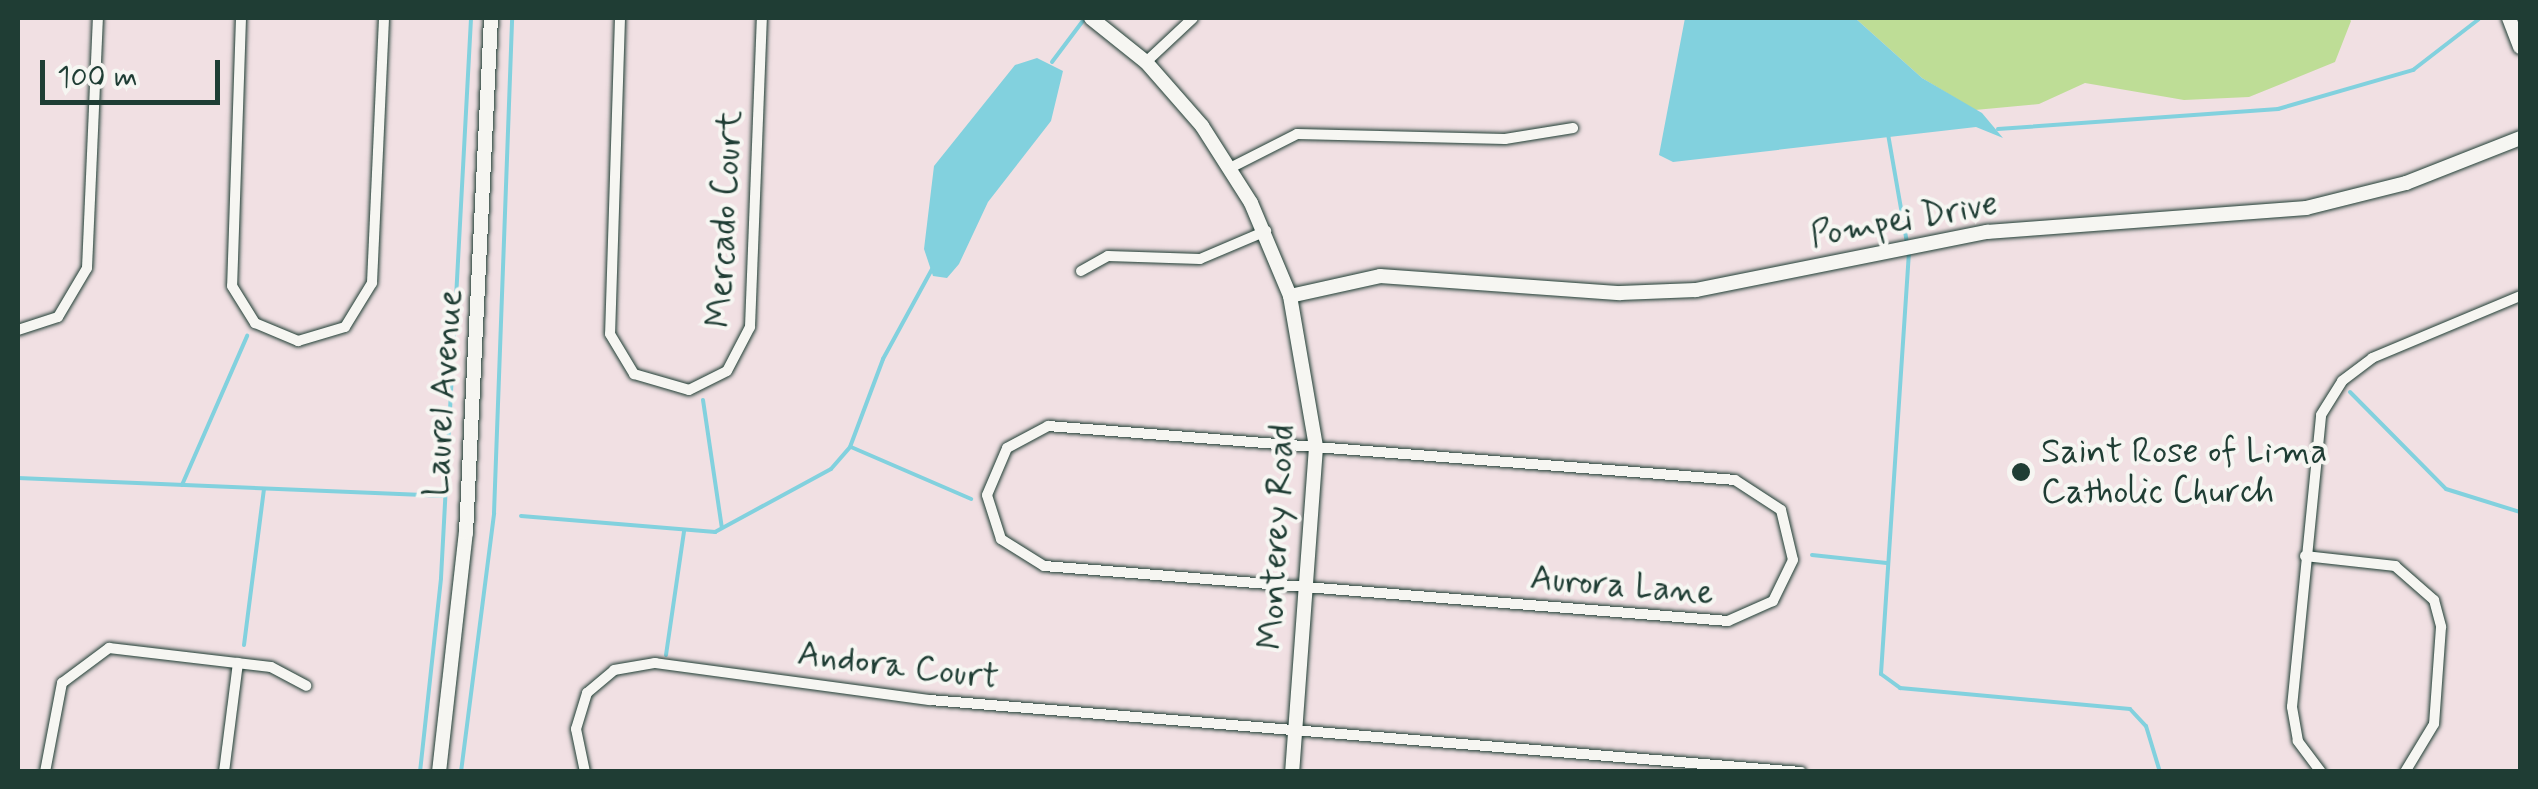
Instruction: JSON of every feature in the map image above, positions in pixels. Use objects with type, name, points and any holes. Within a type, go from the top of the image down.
[{"type":"street","points":[[18,330],[58,317],[88,268],[98,18]]},
{"type":"street","points":[[241,18],[232,286],[255,323],[298,341],[346,327],[372,283],[384,18]]},
{"type":"street","name":"Laurel Avenue","points":[[439,772],[467,513],[491,18]]},
{"type":"street","name":"Mercado Court","points":[[620,18],[610,334],[626,366],[674,390],[716,380],[748,336],[762,18]]},
{"type":"street","points":[[1146,62],[1194,18]]},
{"type":"street","points":[[2509,18],[2520,47]]},
{"type":"street","name":"Monterey Road","points":[[1094,19],[1146,62],[1232,167],[1266,231],[1290,296],[1316,447],[1292,772]]},
{"type":"street","points":[[1232,167],[1296,134],[1505,138],[1573,128]]},
{"type":"street","name":"Pompei Drive","points":[[1290,296],[1380,276],[1678,292],[1926,242],[2306,208],[2406,183],[2520,138]]},
{"type":"street","points":[[1082,271],[1124,254],[1200,259],[1266,231]]},
{"type":"street","points":[[2321,772],[2298,741],[2292,715],[2316,434],[2342,381],[2384,352],[2520,296]]},
{"type":"street","name":"Aurora Lane","points":[[1048,426],[1316,447],[1735,480],[1774,502],[1793,551],[1772,601],[1728,622],[1036,564],[1001,539],[987,495],[1006,448],[1048,426]]},
{"type":"street","points":[[2305,556],[2395,566],[2434,600],[2442,627],[2434,724],[2405,772]]},
{"type":"street","points":[[45,772],[57,693],[88,657],[123,648],[238,663],[271,668],[306,686]]},
{"type":"street","points":[[224,772],[238,663]]},
{"type":"street","name":"Andora Court","points":[[586,772],[576,738],[583,700],[614,670],[644,664],[1295,732],[1801,772]]},
{"type":"green space","points":[[1855,18],[2351,21],[2335,62],[2249,97],[2184,100],[2085,83],[2039,104],[1975,110],[1922,78]]},
{"type":"water","points":[[1685,18],[1855,18],[1922,78],[1982,113],[2003,138],[1976,127],[1673,162],[1659,155]]},
{"type":"water","points":[[1037,58],[1063,71],[1051,121],[988,202],[959,264],[947,278],[933,276],[924,249],[934,166],[1015,65]]},
{"type":"waterway","points":[[420,772],[441,578],[471,18]]},
{"type":"waterway","points":[[461,772],[494,513],[512,18]]},
{"type":"waterway","points":[[1052,62],[1085,18]]},
{"type":"waterway","points":[[1998,129],[2278,109],[2413,70],[2479,19]]},
{"type":"waterway","points":[[1888,134],[1907,243]]},
{"type":"waterway","points":[[1909,252],[1881,674],[1900,688],[2130,709],[2146,726],[2160,772]]},
{"type":"waterway","points":[[521,516],[715,532],[831,469],[850,447],[883,359],[932,269]]},
{"type":"waterway","points":[[182,485],[247,336]]},
{"type":"waterway","points":[[2350,392],[2446,489],[2520,512]]},
{"type":"waterway","points":[[703,400],[722,528]]},
{"type":"waterway","points":[[851,447],[971,499]]},
{"type":"waterway","points":[[18,478],[442,496]]},
{"type":"waterway","points":[[244,645],[264,489]]},
{"type":"waterway","points":[[666,655],[684,531]]},
{"type":"waterway","points":[[1812,555],[1887,563]]},
{"type":"place","name":"Saint Rose of Lima Catholic Church","points":[[2021,472]]}]
